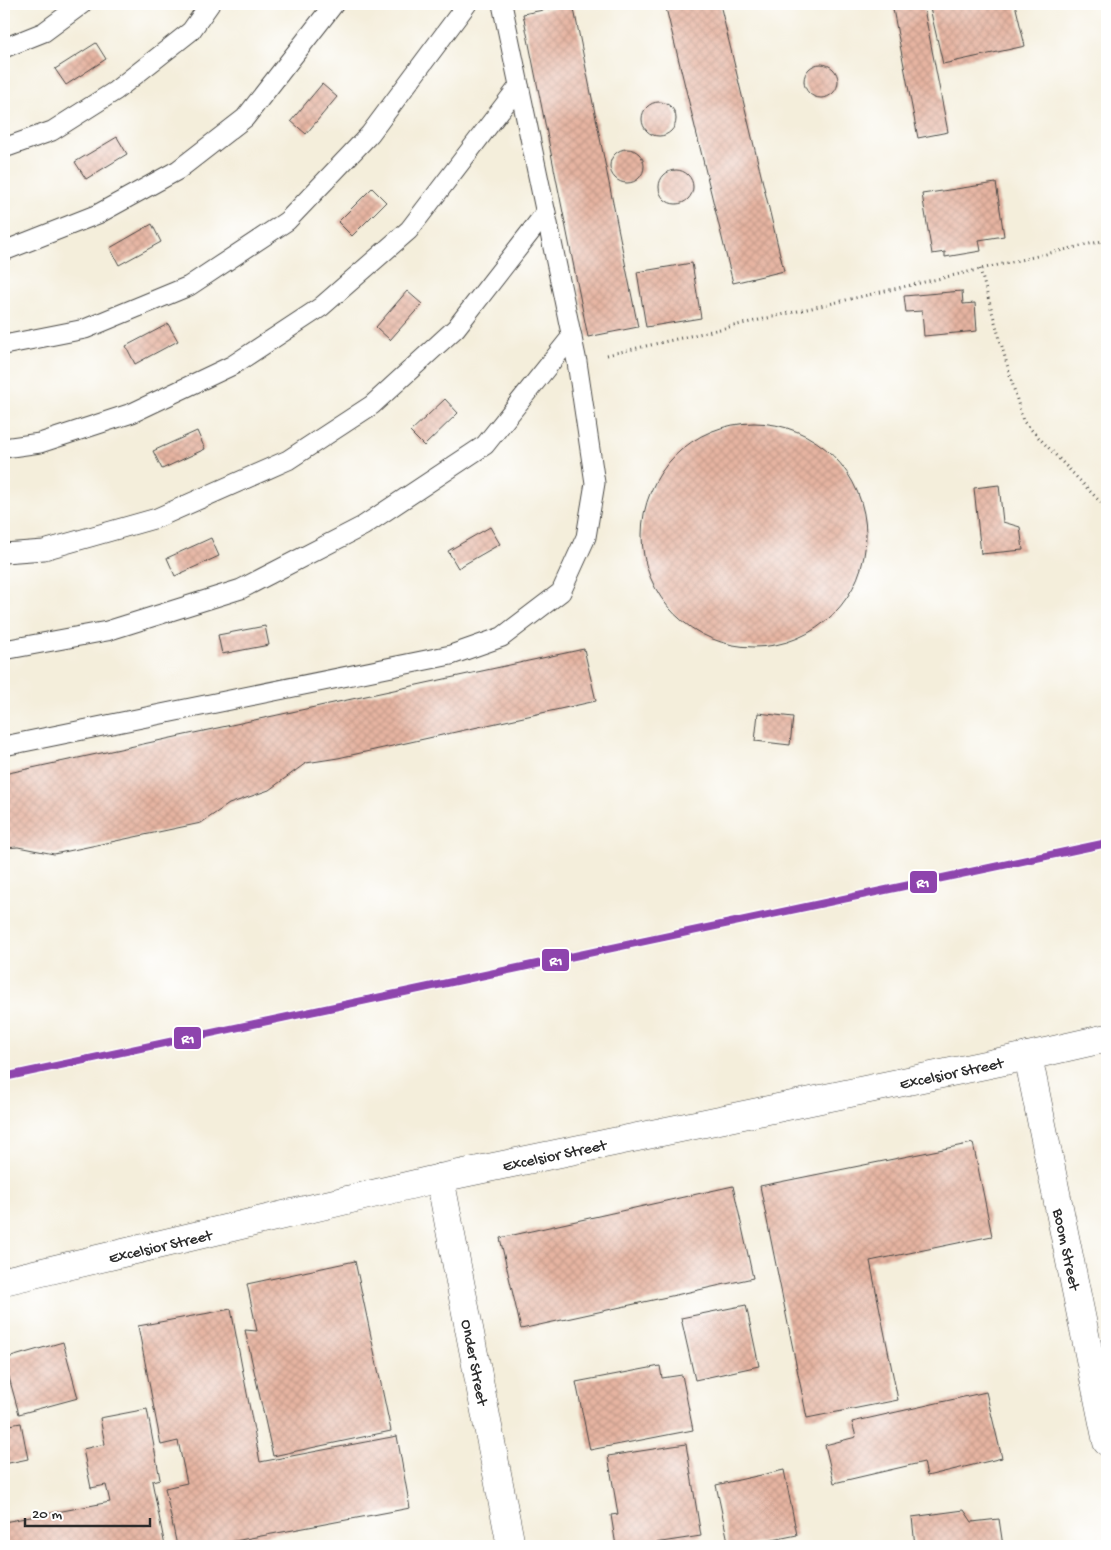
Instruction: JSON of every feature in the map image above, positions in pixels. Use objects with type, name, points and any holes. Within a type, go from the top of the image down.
[{"type":"street","name":"Excelsior Street","points":[[4,1282],[440,1178],[1107,1038]]},
{"type":"street","name":"Boom Street","points":[[1028,1056],[1107,1442]]},
{"type":"street","name":"Onder Street","points":[[440,1178],[511,1546]]},
{"type":"lane","points":[[4,48],[44,32],[82,4]]},
{"type":"lane","points":[[4,148],[52,132],[115,91],[191,31],[210,4]]},
{"type":"lane","points":[[4,251],[98,214],[178,170],[245,118],[334,4]]},
{"type":"lane","points":[[4,345],[85,330],[188,286],[287,222],[370,134],[467,4]]},
{"type":"lane","points":[[4,746],[451,655],[502,638],[561,592],[586,537],[595,483],[572,336],[502,4]]},
{"type":"lane","points":[[4,448],[40,443],[132,413],[233,366],[321,307],[409,230],[519,86]]},
{"type":"lane","points":[[4,553],[44,550],[157,518],[288,460],[372,405],[456,328],[546,212]]},
{"type":"lane","points":[[4,650],[107,631],[241,589],[363,526],[485,445],[572,336]]},
{"type":"path","points":[[577,362],[1107,240]]},
{"type":"path","points":[[980,269],[1023,421],[1107,509]]},
{"type":"building","points":[[573,4],[638,327],[588,337],[523,14]]},
{"type":"building","points":[[665,4],[720,4],[784,271],[733,283]]},
{"type":"building","points":[[892,4],[923,4],[948,132],[918,138]]},
{"type":"building","points":[[929,4],[1015,4],[1025,46],[943,64]]},
{"type":"building","points":[[96,43],[106,59],[66,85],[55,69]]},
{"type":"building","points":[[821,64],[833,69],[838,81],[833,93],[821,98],[809,93],[804,81],[809,69]]},
{"type":"building","points":[[322,84],[337,97],[306,134],[291,121]]},
{"type":"building","points":[[659,102],[671,107],[676,119],[671,131],[659,136],[647,131],[642,119],[647,107]]},
{"type":"building","points":[[117,137],[127,154],[86,179],[75,162]]},
{"type":"building","points":[[627,149],[639,154],[644,166],[639,178],[627,183],[615,178],[610,166],[615,154]]},
{"type":"building","points":[[676,170],[688,175],[693,187],[688,199],[676,204],[664,199],[659,187],[664,175]]},
{"type":"building","points":[[996,183],[1004,236],[979,240],[981,251],[945,257],[945,252],[932,254],[922,194]]},
{"type":"building","points":[[372,188],[386,202],[352,236],[338,222]]},
{"type":"building","points":[[152,224],[161,242],[119,265],[110,248]]},
{"type":"building","points":[[692,263],[701,318],[646,327],[637,272]]},
{"type":"building","points":[[407,291],[422,304],[390,340],[376,327]]},
{"type":"building","points":[[962,291],[963,304],[975,303],[977,331],[924,336],[922,311],[906,312],[904,296]]},
{"type":"building","points":[[168,324],[178,341],[135,364],[126,346]]},
{"type":"building","points":[[445,399],[458,413],[424,446],[410,432]]},
{"type":"building","points":[[754,423],[786,428],[797,432],[816,442],[833,456],[847,473],[857,492],[861,503],[866,535],[861,567],[857,578],[847,597],[833,614],[816,628],[797,638],[786,642],[754,647],[722,642],[711,638],[692,628],[675,614],[661,597],[651,578],[647,567],[642,535],[647,503],[651,492],[661,473],[675,456],[692,442],[711,432],[722,428]]},
{"type":"building","points":[[197,431],[205,449],[162,469],[153,451]]},
{"type":"building","points":[[999,485],[1003,522],[1020,527],[1023,550],[981,554],[974,488]]},
{"type":"building","points":[[490,527],[500,544],[458,568],[448,551]]},
{"type":"building","points":[[211,538],[219,556],[175,576],[167,558]]},
{"type":"building","points":[[265,626],[269,645],[222,654],[218,635]]},
{"type":"building","points":[[584,649],[596,701],[338,758],[306,763],[269,790],[229,804],[201,823],[54,854],[18,847],[4,848],[4,774]]},
{"type":"building","points":[[758,713],[793,717],[790,745],[755,741]]},
{"type":"building","points":[[973,1143],[992,1236],[870,1261],[898,1400],[807,1418],[760,1186]]},
{"type":"building","points":[[733,1186],[753,1278],[521,1329],[500,1238]]},
{"type":"building","points":[[355,1261],[391,1431],[273,1456],[245,1330],[257,1331],[247,1284]]},
{"type":"building","points":[[746,1305],[759,1366],[695,1380],[681,1318]]},
{"type":"building","points":[[231,1309],[260,1462],[397,1436],[410,1508],[208,1546],[177,1546],[165,1488],[187,1483],[178,1441],[161,1445],[138,1326]]},
{"type":"building","points":[[63,1342],[78,1398],[19,1414],[4,1359]]},
{"type":"building","points":[[660,1366],[662,1378],[682,1375],[693,1430],[590,1450],[576,1382]]},
{"type":"building","points":[[986,1392],[1002,1458],[927,1476],[924,1462],[834,1483],[825,1445],[856,1437],[852,1422]]},
{"type":"building","points":[[147,1409],[160,1479],[152,1481],[165,1546],[4,1546],[4,1522],[110,1502],[106,1485],[91,1488],[83,1449],[105,1444],[100,1418]]},
{"type":"building","points":[[21,1423],[28,1459],[4,1464],[4,1426]]},
{"type":"building","points":[[686,1444],[701,1536],[635,1546],[616,1546],[611,1515],[618,1514],[608,1456]]},
{"type":"building","points":[[784,1470],[797,1535],[744,1546],[729,1546],[716,1485]]},
{"type":"building","points":[[964,1510],[972,1522],[999,1519],[1003,1546],[915,1546],[912,1517]]},
{"type":"transit line","name":"R1","points":[[4,1077],[1107,843]]}]
